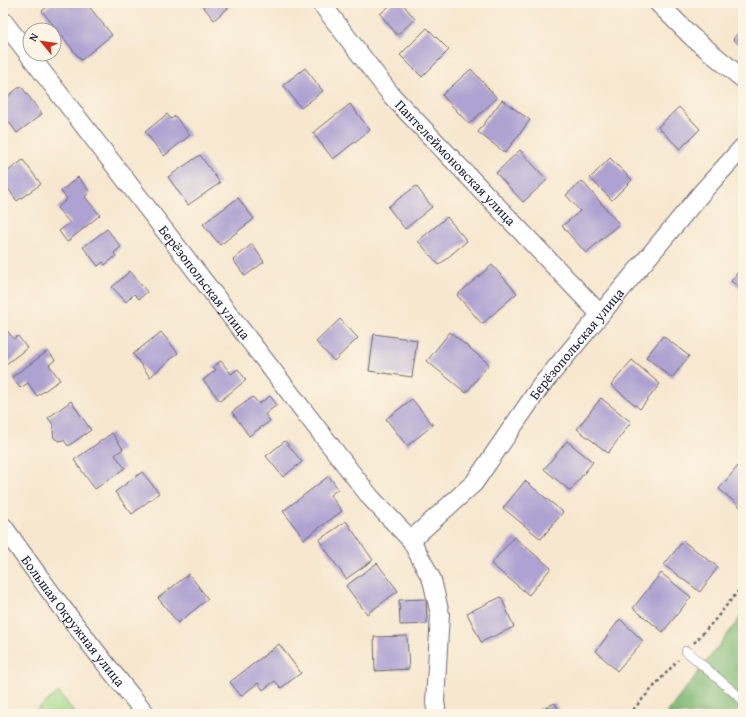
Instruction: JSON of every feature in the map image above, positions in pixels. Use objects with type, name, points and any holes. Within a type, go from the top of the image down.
[{"type":"street","name":"Пантелеймоновская улица","points":[[321,3],[392,96],[600,314]]},
{"type":"street","points":[[658,3],[692,37],[743,79]]},
{"type":"street","name":"Берёзопольская улица","points":[[3,21],[371,498],[411,540],[432,580],[440,614],[435,702],[437,714]]},
{"type":"street","name":"Берёзопольская улица","points":[[411,540],[474,483],[540,387],[704,190],[743,147]]},
{"type":"street","name":"Большая Окружная улица","points":[[3,526],[45,586],[146,714]]},
{"type":"lane","points":[[686,651],[743,700]]},
{"type":"green space","points":[[743,614],[743,705],[735,714],[666,714]]},
{"type":"green space","points":[[59,692],[75,714],[31,714]]},
{"type":"building","points":[[52,3],[86,3],[112,35],[81,60],[62,36],[62,22],[51,22],[42,11]]},
{"type":"building","points":[[200,3],[234,3],[214,20]]},
{"type":"building","points":[[393,3],[402,3],[415,19],[397,35],[380,14]]},
{"type":"building","points":[[743,27],[743,48],[733,39]]},
{"type":"building","points":[[427,28],[449,50],[422,77],[400,55]]},
{"type":"building","points":[[305,68],[323,91],[301,108],[283,85]]},
{"type":"building","points":[[471,69],[497,98],[469,124],[442,95]]},
{"type":"building","points":[[21,86],[42,114],[17,133],[3,114],[3,100]]},
{"type":"building","points":[[502,100],[530,120],[505,153],[478,132]]},
{"type":"building","points":[[350,104],[370,130],[333,159],[313,133]]},
{"type":"building","points":[[679,107],[700,129],[680,149],[658,127]]},
{"type":"building","points":[[167,114],[171,119],[175,116],[190,135],[164,156],[145,132]]},
{"type":"building","points":[[520,150],[547,180],[523,202],[496,173]]},
{"type":"building","points":[[200,155],[220,183],[188,205],[168,177]]},
{"type":"building","points":[[610,158],[632,180],[612,200],[590,178]]},
{"type":"building","points":[[23,160],[41,184],[17,201],[3,181],[3,175]]},
{"type":"building","points":[[78,177],[90,192],[85,197],[100,215],[67,242],[59,231],[70,223],[57,208],[67,199],[61,191]]},
{"type":"building","points":[[582,181],[619,224],[586,253],[562,226],[580,211],[566,195]]},
{"type":"building","points":[[416,186],[432,207],[405,229],[388,207]]},
{"type":"building","points":[[238,198],[254,219],[220,245],[203,224]]},
{"type":"building","points":[[447,217],[467,241],[439,265],[418,241]]},
{"type":"building","points":[[107,229],[121,247],[114,253],[116,256],[105,265],[103,262],[98,266],[83,247]]},
{"type":"building","points":[[252,244],[264,262],[245,276],[233,260]]},
{"type":"building","points":[[492,265],[517,293],[482,324],[457,295]]},
{"type":"building","points":[[743,266],[743,290],[731,281]]},
{"type":"building","points":[[130,271],[147,292],[139,299],[134,294],[126,302],[112,287]]},
{"type":"building","points":[[340,319],[358,338],[334,361],[316,342]]},
{"type":"building","points":[[3,326],[14,339],[18,336],[27,348],[5,365],[3,362]]},
{"type":"building","points":[[161,332],[178,353],[150,377],[133,354]]},
{"type":"building","points":[[450,332],[489,364],[466,393],[427,361]]},
{"type":"building","points":[[374,334],[417,340],[412,377],[369,371]]},
{"type":"building","points":[[663,336],[689,356],[672,378],[646,357]]},
{"type":"building","points":[[48,351],[55,360],[49,365],[60,380],[37,396],[28,383],[20,388],[12,377]]},
{"type":"building","points":[[632,360],[660,384],[640,409],[611,385]]},
{"type":"building","points":[[221,361],[231,374],[238,369],[246,380],[220,401],[203,380],[216,370],[213,367]]},
{"type":"building","points":[[270,396],[277,405],[265,414],[270,421],[249,436],[232,412],[253,397],[259,404]]},
{"type":"building","points":[[601,398],[631,422],[608,453],[577,429]]},
{"type":"building","points":[[412,399],[433,425],[407,446],[386,419]]},
{"type":"building","points":[[71,401],[91,430],[68,446],[64,440],[59,441],[54,438],[54,426],[48,418]]},
{"type":"building","points":[[112,433],[123,449],[115,455],[125,468],[95,489],[74,460]]},
{"type":"building","points":[[285,441],[302,462],[283,477],[266,456]]},
{"type":"building","points":[[567,441],[593,462],[570,491],[544,469]]},
{"type":"building","points":[[743,460],[743,509],[719,489]]},
{"type":"building","points":[[142,472],[159,493],[132,514],[115,492]]},
{"type":"building","points":[[329,476],[338,489],[330,495],[342,511],[304,539],[283,511]]},
{"type":"building","points":[[525,481],[563,512],[541,539],[503,508]]},
{"type":"building","points":[[346,521],[373,560],[346,579],[319,540]]},
{"type":"building","points":[[514,537],[551,568],[529,595],[491,564]]},
{"type":"building","points":[[683,541],[718,567],[700,592],[664,565]]},
{"type":"building","points":[[377,563],[398,591],[367,614],[346,586]]},
{"type":"building","points":[[661,573],[691,597],[663,632],[633,608]]},
{"type":"building","points":[[189,574],[208,599],[178,623],[158,598]]},
{"type":"building","points":[[501,597],[514,627],[481,642],[467,613]]},
{"type":"building","points":[[426,599],[427,624],[400,625],[399,600]]},
{"type":"building","points":[[620,619],[643,641],[617,671],[596,651]]},
{"type":"building","points":[[407,636],[409,669],[375,671],[374,637]]},
{"type":"building","points":[[279,644],[301,673],[281,688],[275,681],[263,690],[258,683],[241,696],[230,682]]},
{"type":"building","points":[[555,703],[560,714],[530,714]]}]
